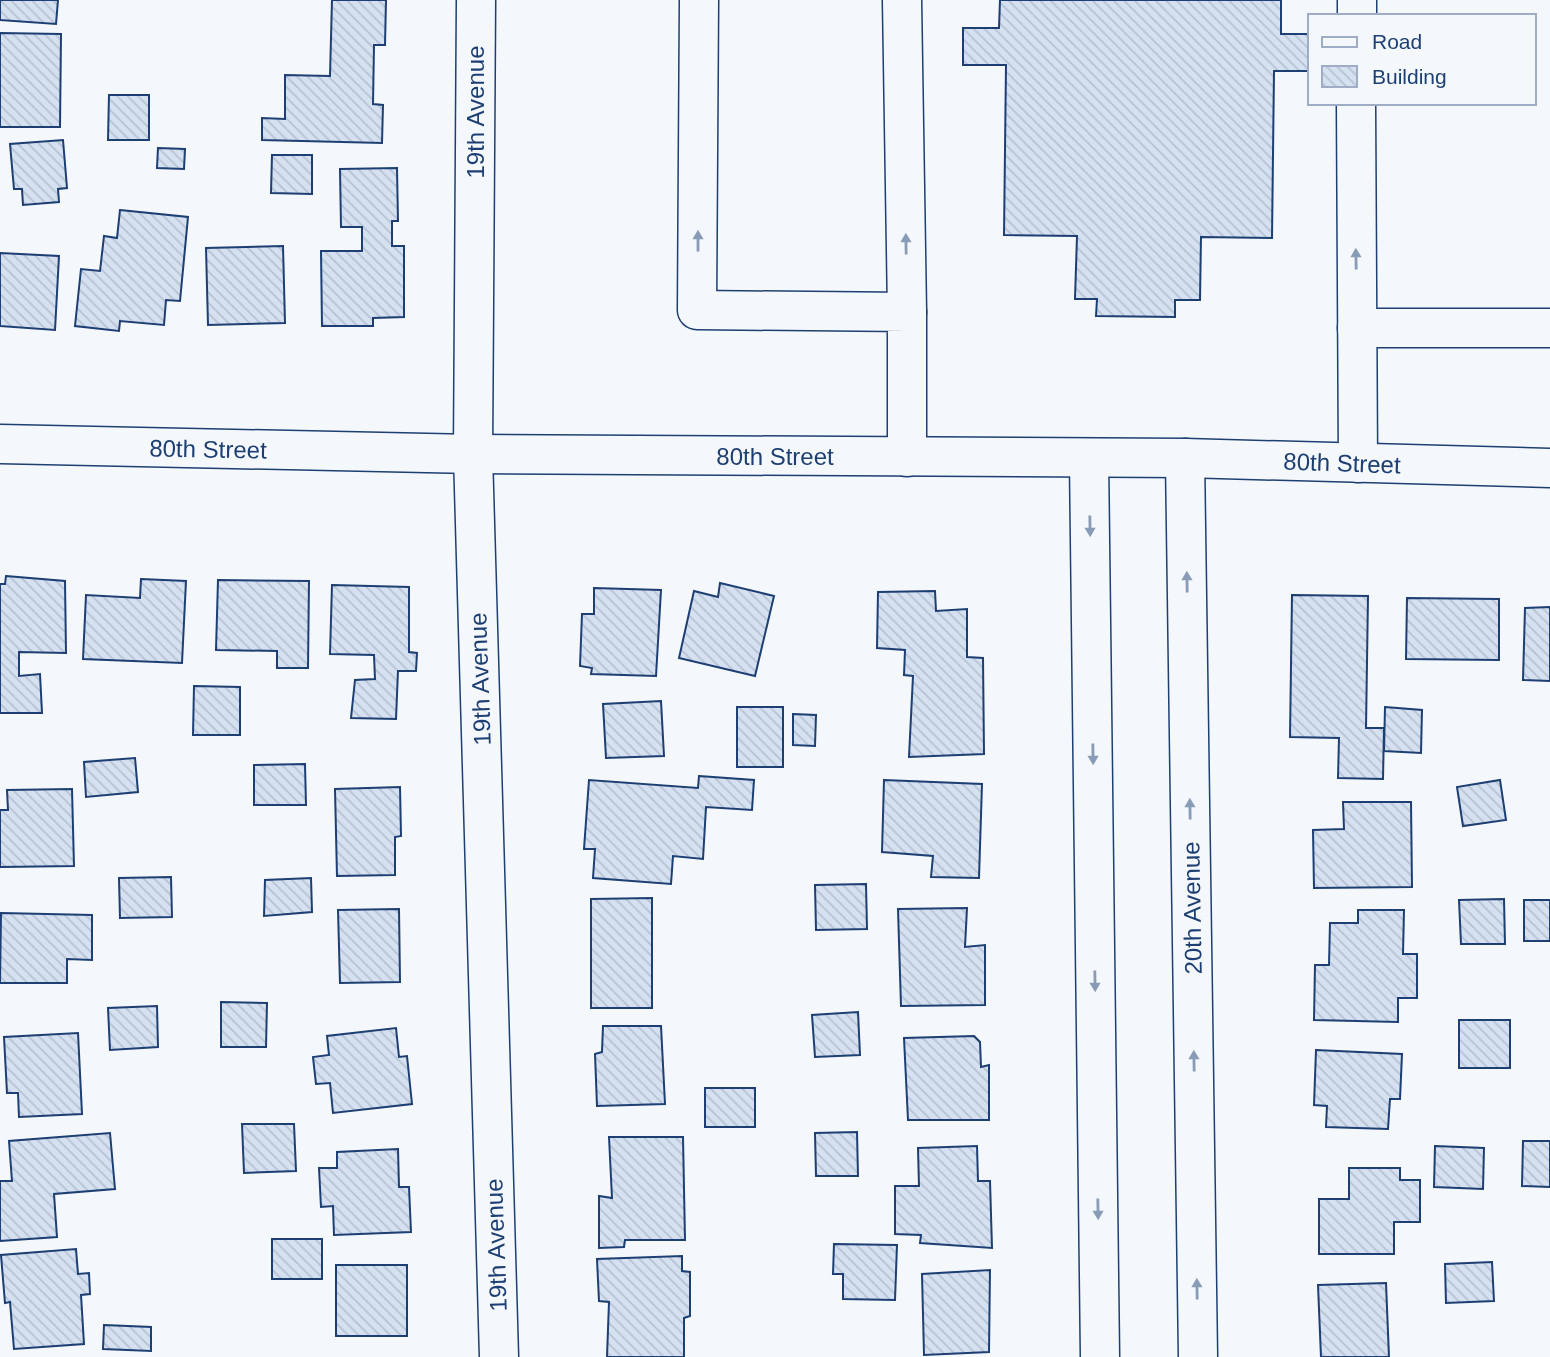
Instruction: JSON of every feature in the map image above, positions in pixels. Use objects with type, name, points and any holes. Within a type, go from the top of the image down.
[{"type":"street","name":"19th Avenue","points":[[476,0],[473,454],[499,1357]]},
{"type":"street","points":[[699,0],[697,310],[907,312]]},
{"type":"street","points":[[902,0],[907,457]]},
{"type":"street","points":[[1356,105],[1358,463]]},
{"type":"street","points":[[1357,328],[1550,328]]},
{"type":"street","name":"80th Street","points":[[0,444],[473,454],[1185,458],[1550,468]]},
{"type":"street","points":[[1089,458],[1100,1357]]},
{"type":"street","name":"20th Avenue","points":[[1185,458],[1198,1357]]},
{"type":"building","points":[[0,0],[58,0],[56,24],[0,20]]},
{"type":"building","points":[[332,0],[386,0],[385,45],[374,45],[373,104],[383,105],[382,143],[262,140],[262,118],[285,119],[285,75],[330,76]]},
{"type":"building","points":[[1000,0],[1281,0],[1281,34],[1308,34],[1308,71],[1274,71],[1272,238],[1201,237],[1200,300],[1175,300],[1175,317],[1096,316],[1097,299],[1075,299],[1077,236],[1004,235],[1006,65],[963,65],[963,28],[999,28]]},
{"type":"building","points":[[0,33],[61,34],[60,127],[0,127]]},
{"type":"building","points":[[109,95],[149,95],[149,140],[108,140]]},
{"type":"building","points":[[63,140],[67,188],[58,189],[59,202],[23,205],[22,189],[14,189],[10,144]]},
{"type":"building","points":[[158,148],[185,149],[184,169],[157,168]]},
{"type":"building","points":[[272,155],[312,155],[312,194],[271,193]]},
{"type":"building","points":[[397,168],[398,221],[392,221],[392,246],[404,246],[404,317],[373,318],[373,326],[322,326],[321,251],[362,251],[362,227],[341,227],[340,169]]},
{"type":"building","points":[[120,210],[188,217],[180,301],[166,300],[164,325],[120,321],[119,331],[75,326],[81,269],[100,271],[104,236],[117,238]]},
{"type":"building","points":[[283,246],[285,323],[208,325],[206,248]]},
{"type":"building","points":[[0,253],[59,256],[55,330],[0,326]]},
{"type":"building","points":[[6,576],[65,581],[66,653],[19,652],[19,676],[40,674],[42,713],[0,713],[0,584],[5,584]]},
{"type":"building","points":[[141,579],[186,581],[182,663],[83,659],[86,595],[140,598]]},
{"type":"building","points":[[218,580],[309,581],[308,668],[277,668],[277,651],[216,650]]},
{"type":"building","points":[[720,583],[774,596],[755,676],[679,658],[694,591],[718,597]]},
{"type":"building","points":[[332,585],[409,587],[409,652],[417,653],[416,671],[398,671],[396,719],[351,718],[355,680],[375,679],[374,655],[330,654]]},
{"type":"building","points":[[594,588],[661,590],[656,676],[591,674],[592,668],[580,666],[582,614],[594,614]]},
{"type":"building","points":[[935,591],[936,611],[967,609],[967,657],[983,658],[984,754],[909,757],[913,676],[904,675],[905,650],[877,648],[878,592]]},
{"type":"building","points":[[1292,595],[1368,596],[1366,728],[1384,728],[1383,779],[1338,778],[1339,738],[1290,737]]},
{"type":"building","points":[[1407,598],[1499,599],[1499,660],[1406,659]]},
{"type":"building","points":[[1550,607],[1550,681],[1523,680],[1525,608]]},
{"type":"building","points":[[194,686],[240,687],[240,735],[193,735]]},
{"type":"building","points":[[661,701],[664,756],[606,758],[603,704]]},
{"type":"building","points":[[737,707],[783,707],[783,767],[737,767]]},
{"type":"building","points":[[1385,707],[1422,710],[1421,753],[1384,751]]},
{"type":"building","points":[[793,714],[816,715],[815,746],[793,745]]},
{"type":"building","points":[[135,758],[138,792],[86,797],[84,762]]},
{"type":"building","points":[[305,764],[306,805],[254,805],[254,765]]},
{"type":"building","points":[[699,776],[754,780],[752,810],[706,807],[703,859],[673,856],[671,884],[593,878],[595,849],[584,849],[589,780],[698,788]]},
{"type":"building","points":[[884,780],[982,784],[979,878],[931,877],[933,856],[882,852]]},
{"type":"building","points":[[1500,780],[1506,820],[1463,826],[1457,787]]},
{"type":"building","points":[[400,787],[401,836],[395,837],[395,875],[337,876],[335,789]]},
{"type":"building","points":[[72,789],[74,866],[0,867],[0,810],[8,810],[7,790]]},
{"type":"building","points":[[1343,802],[1411,802],[1412,887],[1314,888],[1313,830],[1344,829]]},
{"type":"building","points":[[171,877],[172,917],[120,918],[119,878]]},
{"type":"building","points":[[311,878],[312,912],[264,916],[265,880]]},
{"type":"building","points":[[866,884],[867,929],[816,930],[815,885]]},
{"type":"building","points":[[652,898],[652,1008],[591,1008],[591,899]]},
{"type":"building","points":[[1504,899],[1505,944],[1461,944],[1459,900]]},
{"type":"building","points":[[1524,900],[1550,900],[1550,941],[1524,941]]},
{"type":"building","points":[[967,908],[965,947],[985,945],[985,1005],[901,1006],[898,909]]},
{"type":"building","points":[[399,909],[400,982],[340,983],[338,910]]},
{"type":"building","points":[[1358,910],[1404,910],[1403,954],[1417,954],[1417,998],[1398,998],[1398,1022],[1314,1020],[1315,965],[1329,965],[1330,923],[1358,923]]},
{"type":"building","points":[[1,913],[92,915],[92,960],[67,959],[67,983],[0,983]]},
{"type":"building","points":[[221,1002],[267,1003],[266,1047],[221,1047]]},
{"type":"building","points":[[157,1006],[158,1047],[110,1050],[108,1008]]},
{"type":"building","points":[[858,1012],[860,1055],[815,1057],[812,1015]]},
{"type":"building","points":[[1459,1020],[1510,1020],[1510,1068],[1459,1068]]},
{"type":"building","points":[[603,1026],[661,1026],[665,1104],[597,1106],[595,1054],[602,1052]]},
{"type":"building","points":[[396,1028],[399,1057],[407,1056],[412,1104],[333,1113],[330,1083],[316,1084],[313,1057],[329,1055],[327,1036]]},
{"type":"building","points":[[78,1033],[82,1114],[19,1117],[18,1093],[7,1093],[4,1037]]},
{"type":"building","points":[[974,1036],[980,1042],[981,1067],[989,1065],[989,1120],[908,1120],[904,1038]]},
{"type":"building","points":[[1316,1050],[1402,1054],[1400,1099],[1390,1099],[1388,1129],[1326,1127],[1327,1106],[1314,1105]]},
{"type":"building","points":[[705,1088],[755,1088],[755,1127],[705,1127]]},
{"type":"building","points":[[242,1124],[294,1124],[296,1171],[244,1173]]},
{"type":"building","points":[[857,1132],[858,1176],[816,1176],[815,1133]]},
{"type":"building","points":[[110,1133],[115,1189],[54,1194],[57,1237],[0,1241],[0,1181],[12,1181],[9,1141]]},
{"type":"building","points":[[609,1137],[683,1137],[685,1240],[625,1240],[624,1247],[599,1248],[599,1196],[612,1198]]},
{"type":"building","points":[[1523,1141],[1550,1141],[1550,1187],[1522,1186]]},
{"type":"building","points":[[977,1146],[978,1181],[990,1181],[992,1248],[920,1243],[921,1235],[895,1234],[895,1186],[919,1186],[918,1148]]},
{"type":"building","points":[[1435,1146],[1484,1148],[1483,1189],[1434,1187]]},
{"type":"building","points":[[398,1149],[399,1187],[409,1187],[411,1232],[334,1235],[333,1206],[321,1207],[319,1168],[337,1168],[337,1152]]},
{"type":"building","points":[[1349,1168],[1400,1168],[1400,1180],[1420,1180],[1420,1222],[1394,1222],[1394,1254],[1319,1254],[1319,1199],[1349,1199]]},
{"type":"building","points":[[272,1239],[322,1239],[322,1279],[272,1279]]},
{"type":"building","points":[[834,1244],[897,1245],[895,1300],[843,1299],[843,1274],[833,1274]]},
{"type":"building","points":[[76,1249],[78,1274],[89,1273],[90,1294],[81,1295],[84,1344],[14,1349],[10,1302],[5,1303],[1,1255]]},
{"type":"building","points":[[682,1256],[682,1271],[690,1272],[690,1316],[684,1318],[684,1357],[607,1357],[609,1302],[599,1301],[597,1259]]},
{"type":"building","points":[[1492,1262],[1494,1301],[1446,1303],[1445,1264]]},
{"type":"building","points":[[336,1265],[407,1265],[407,1336],[336,1336]]},
{"type":"building","points":[[990,1270],[989,1352],[924,1355],[922,1274]]},
{"type":"building","points":[[1386,1283],[1389,1357],[1321,1357],[1318,1285]]},
{"type":"building","points":[[104,1325],[151,1327],[151,1351],[103,1349]]}]
